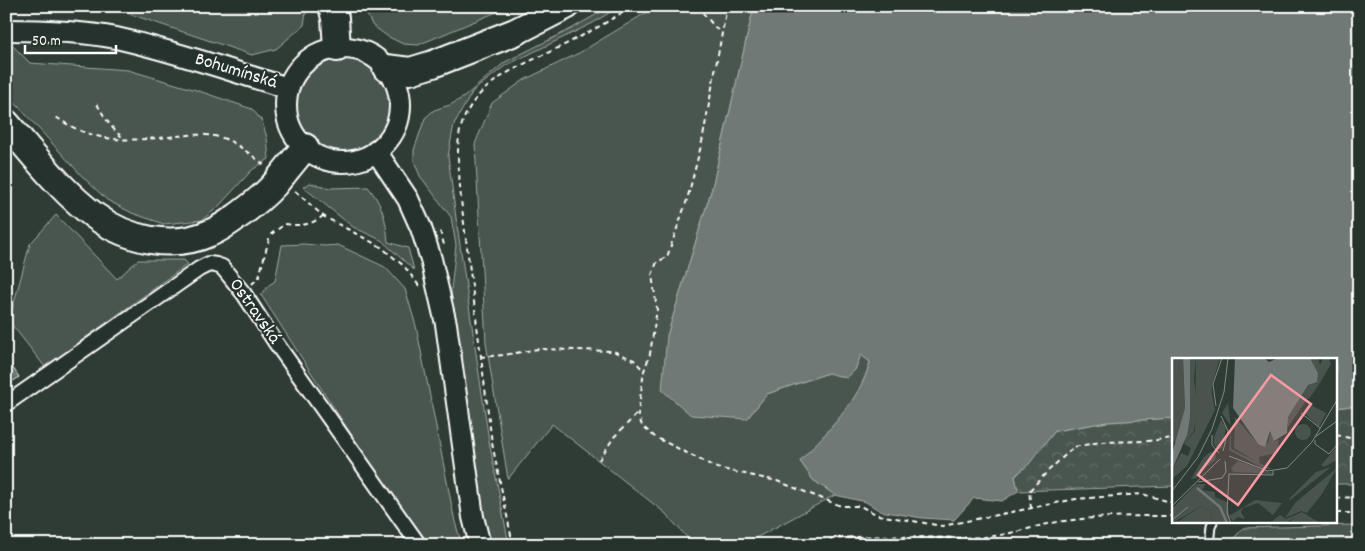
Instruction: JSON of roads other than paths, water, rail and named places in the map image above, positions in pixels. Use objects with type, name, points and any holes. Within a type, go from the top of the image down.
[{"type":"highway","points":[[386,68],[410,71],[433,64],[515,32],[566,6]]},
{"type":"highway","points":[[335,10],[338,48]]},
{"type":"highway","points":[[6,123],[68,193],[95,216],[120,231],[142,238],[170,242],[211,233],[231,221],[255,203],[279,179],[305,147]]},
{"type":"main road","name":"Bohumínská","points":[[6,30],[64,31],[115,38],[180,54],[222,69],[288,88]]},
{"type":"main road","points":[[338,48],[353,49],[368,54],[386,68],[397,86],[400,107],[395,127],[390,136],[376,151],[361,159],[344,161],[320,156],[305,147],[298,139],[288,120],[286,110],[288,88],[296,73],[307,61],[321,52],[338,48]]},
{"type":"main road","points":[[376,151],[408,199],[421,228],[431,259],[446,324],[473,517],[480,545]]},
{"type":"street","name":"Ostravská","points":[[6,404],[205,265],[222,267],[244,294],[276,343],[419,545]]},
{"type":"lane","points":[[1210,545],[1212,524]]}]
